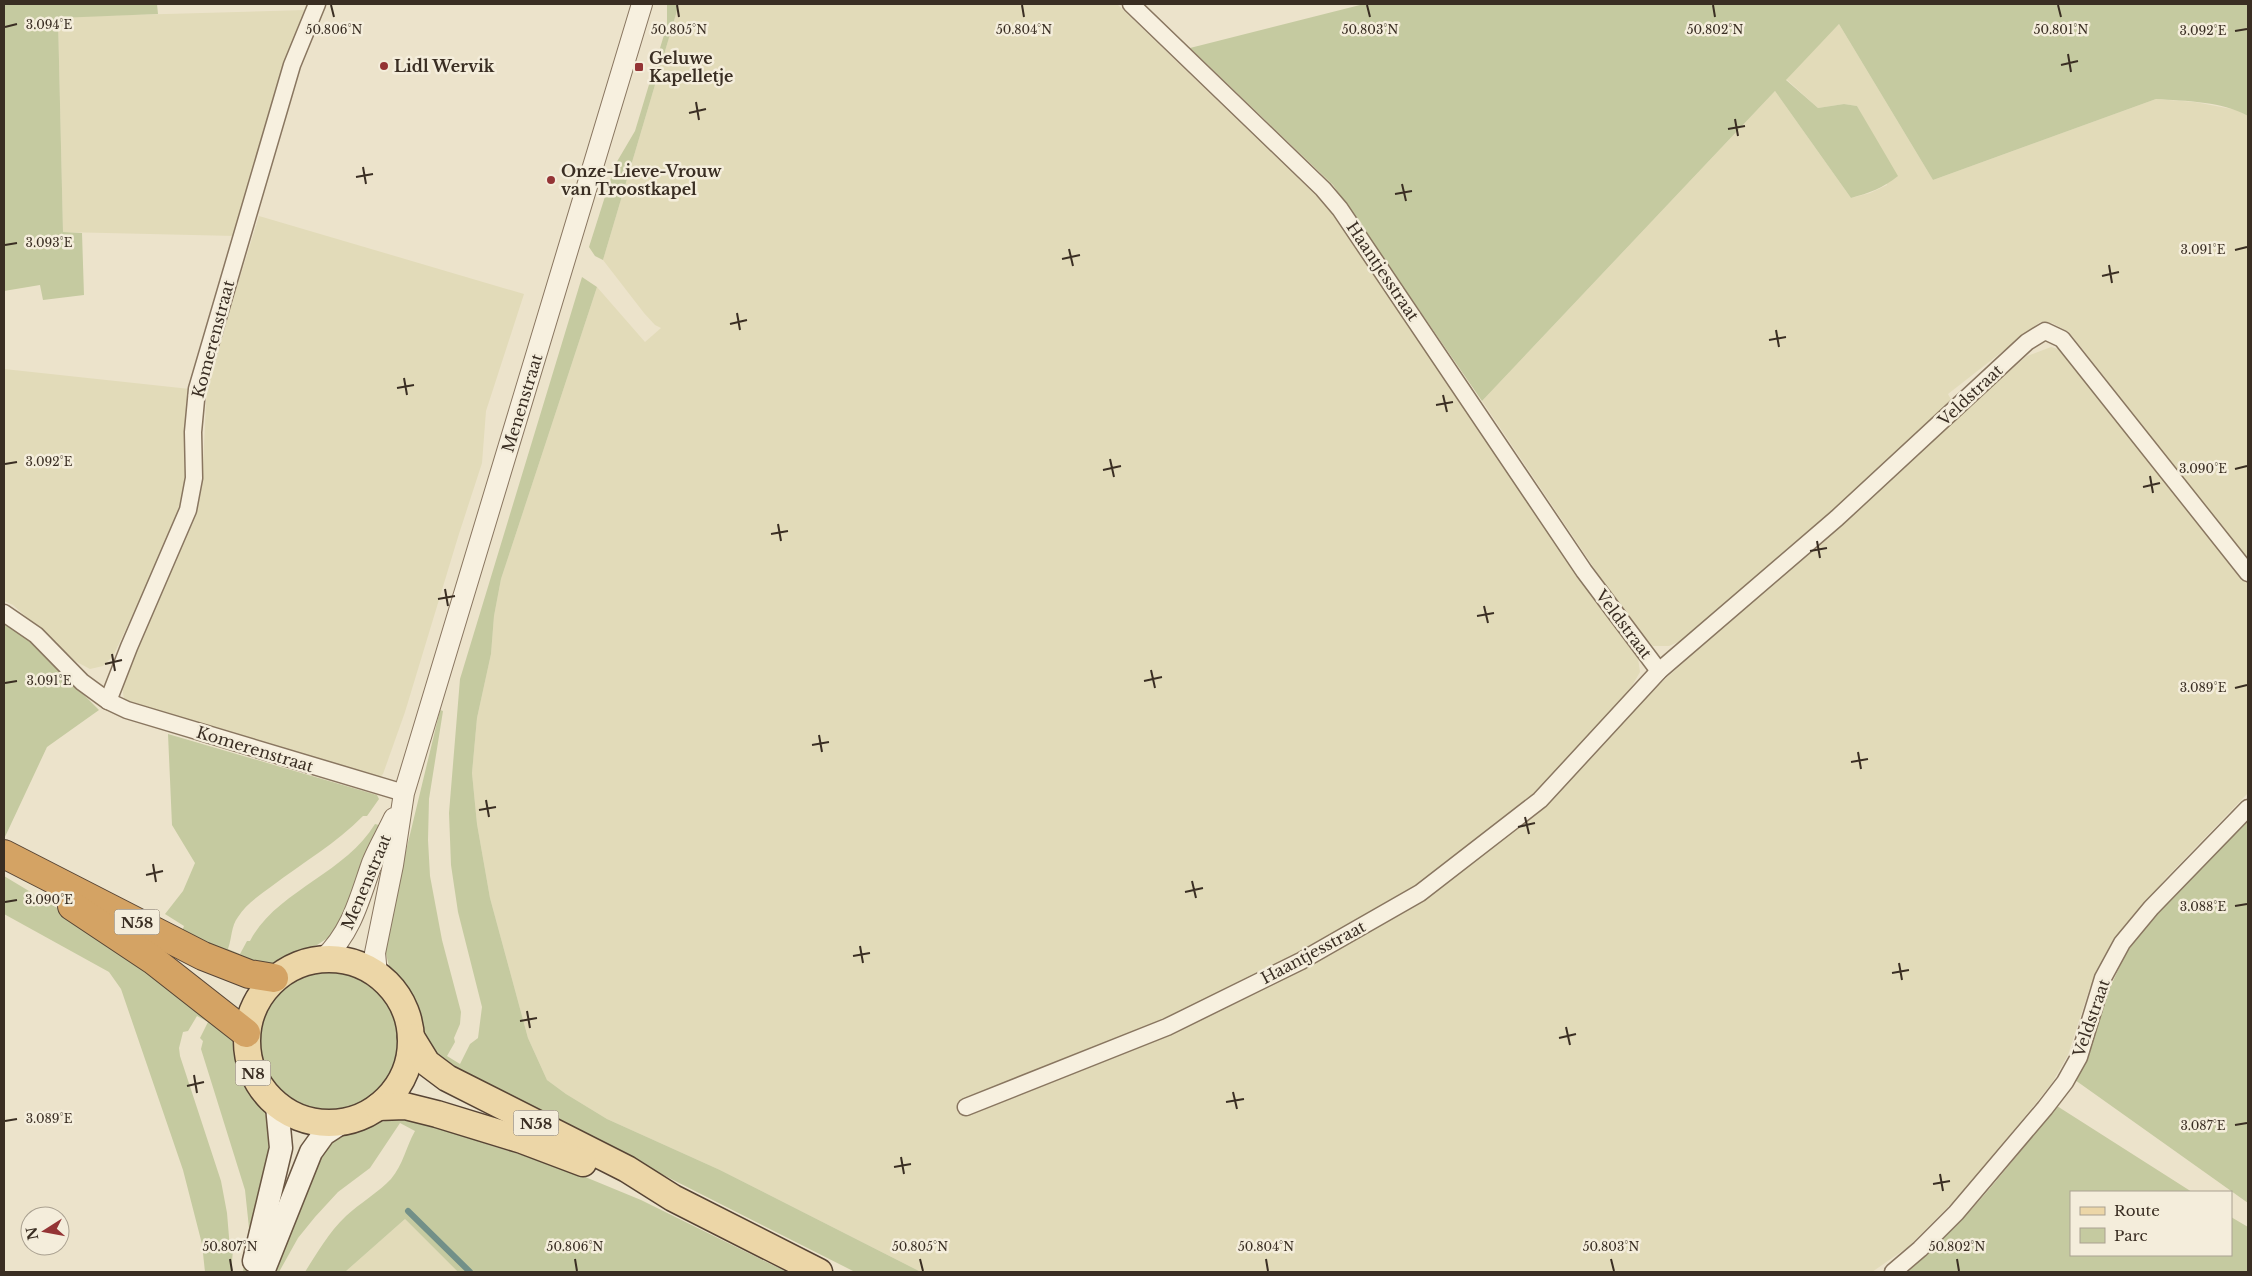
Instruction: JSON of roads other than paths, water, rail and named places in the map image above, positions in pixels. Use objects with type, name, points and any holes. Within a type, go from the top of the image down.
[{"type":"highway","name":"N58","points":[[4,854],[203,956],[249,974],[274,978]]},
{"type":"highway","name":"N58","points":[[4,867],[102,925],[153,960],[246,1033]]},
{"type":"main road","name":"N8","points":[[263,1272],[311,1152],[324,1134],[341,1123],[360,1117],[378,1107],[392,1093],[403,1076],[409,1057],[411,1037],[408,1018],[401,1001],[390,986],[377,974],[361,965],[343,960],[324,958],[306,961],[290,968],[274,978],[261,994],[254,1006],[246,1033],[247,1054],[253,1073],[263,1091],[277,1106],[297,1117],[318,1123],[341,1123]]},
{"type":"main road","name":"N58","points":[[411,1037],[428,1063],[447,1078],[627,1169],[673,1198],[819,1272]]},
{"type":"main road","name":"N8","points":[[252,1272],[281,1148],[277,1106]]},
{"type":"main road","name":"N58","points":[[378,1107],[405,1106],[522,1140],[673,1198]]},
{"type":"street","name":"Komerenstraat","points":[[108,701],[188,510],[194,478],[193,432],[197,389],[292,65],[317,4]]},
{"type":"street","name":"Menenstraat","points":[[377,974],[375,952],[393,865],[403,798],[642,4]]},
{"type":"street","name":"Haantjesstraat","points":[[1131,4],[1323,189],[1340,208],[1589,577]]},
{"type":"street","name":"Veldstraat","points":[[1612,722],[1658,671],[1837,518],[2027,342],[2045,331],[2062,339],[2248,573]]},
{"type":"street","name":"Veldstraat","points":[[1589,577],[1658,671]]},
{"type":"street","name":"Komerenstraat","points":[[4,613],[36,635],[82,682],[108,701],[127,710],[403,798]]},
{"type":"street","name":"Haantjesstraat","points":[[966,1107],[1167,1027],[1301,961],[1420,894],[1540,800],[1612,722]]},
{"type":"street","name":"Menenstraat","points":[[324,958],[334,949],[347,930],[373,861],[403,798]]},
{"type":"street","name":"Veldstraat","points":[[1893,1272],[1920,1249],[1956,1213],[2060,1088],[2079,1057],[2103,978],[2122,943],[2151,908],[2248,808]]},
{"type":"waterway","points":[[408,1211],[470,1272]]},
{"type":"place","name":"Lidl Wervik","points":[[384,66]]},
{"type":"place","name":"Geluwe Kapelletje","points":[[639,67]]},
{"type":"place","name":"Onze-Lieve-Vrouw van Troostkapel","points":[[551,180]]}]
